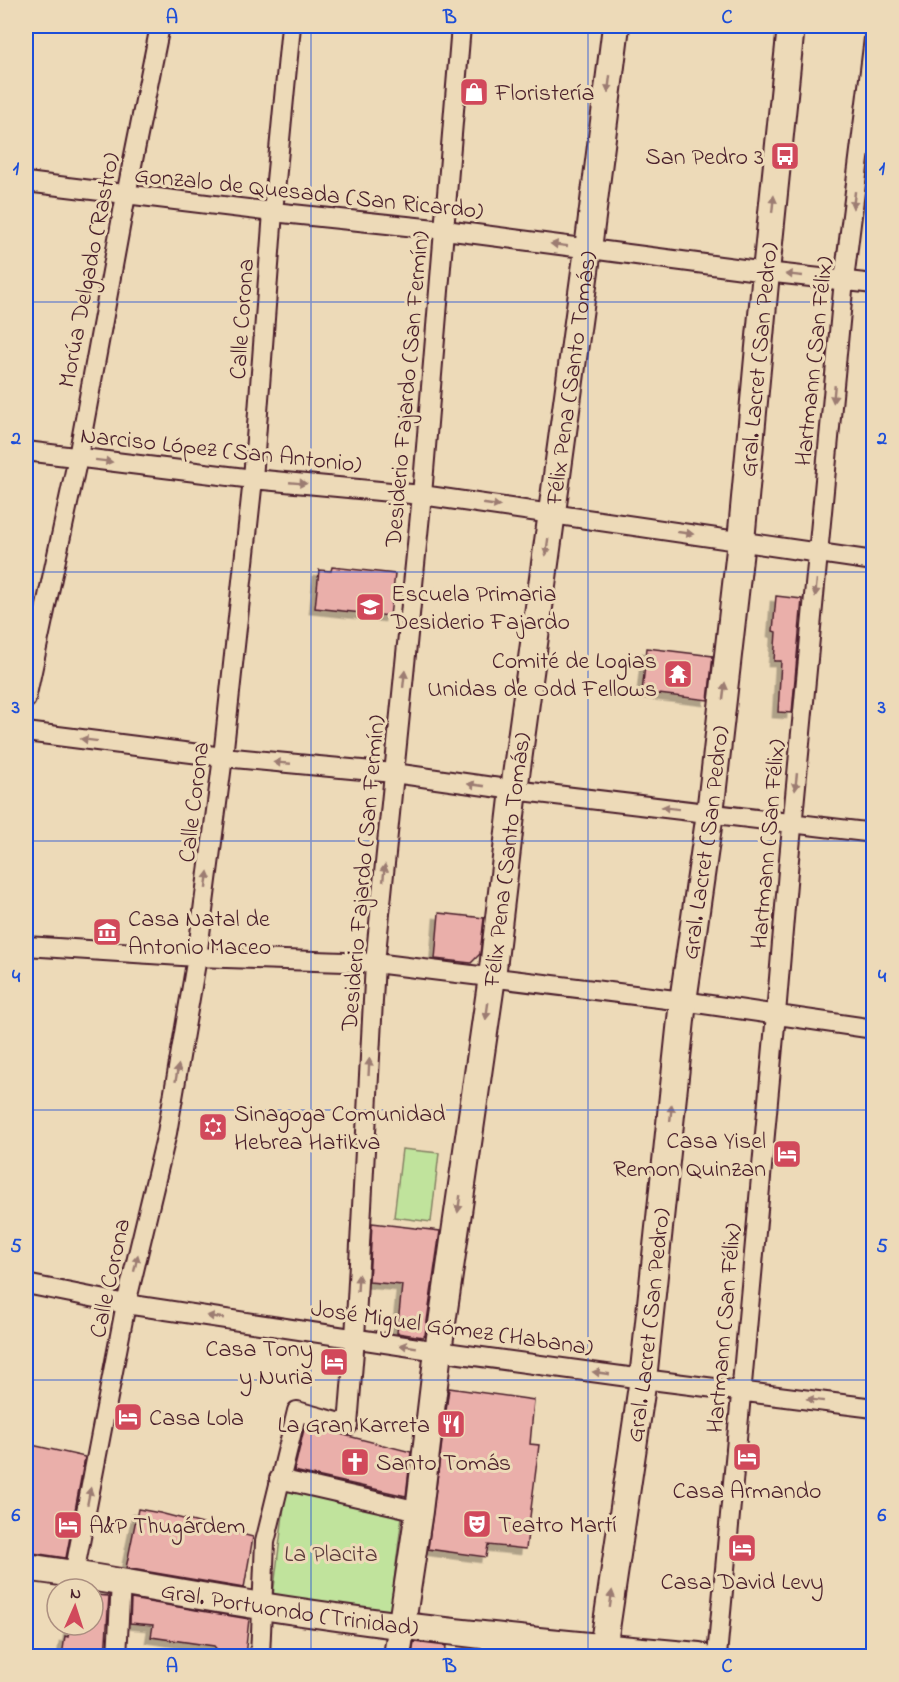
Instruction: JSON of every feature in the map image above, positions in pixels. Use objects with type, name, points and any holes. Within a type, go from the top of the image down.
[{"type":"street","name":"Morúa Delgado (Rastro)","points":[[26,699],[78,457],[126,195],[160,26]]},
{"type":"street","name":"Calle Corona","points":[[74,1574],[126,1304],[166,1133],[197,957],[223,757],[254,479],[273,212],[291,26]]},
{"type":"street","name":"Desiderio Fajardo (San Fermín)","points":[[260,1656],[265,1542],[297,1411],[348,1425],[355,1338],[375,963],[422,495],[461,26]]},
{"type":"street","name":"Félix Pena (Santo Tomás)","points":[[397,1656],[492,977],[514,790],[616,26]]},
{"type":"street","name":"Gral. Lacret (San Pedro)","points":[[603,1652],[643,1379],[683,1001],[710,813],[741,541],[791,26]]},
{"type":"street","name":"Hartmann (San Félix)","points":[[717,1656],[844,280],[873,38]]},
{"type":"street","name":"Gonzalo de Quesada (San Ricardo)","points":[[26,182],[444,230],[873,284]]},
{"type":"street","name":"Narciso López (San Antonio)","points":[[26,451],[254,479],[422,495],[873,561]]},
{"type":"street","points":[[26,732],[223,757],[394,773],[514,790],[873,833]]},
{"type":"street","points":[[26,946],[197,957],[375,963],[683,1001],[873,1029]]},
{"type":"street","name":"José Miguel Gómez (Habana)","points":[[26,1284],[126,1304],[438,1351],[873,1408]]},
{"type":"street","points":[[279,1479],[419,1511]]},
{"type":"street","name":"Gral. Portuondo (Trinidad)","points":[[26,1568],[401,1626],[603,1652],[699,1656]]},
{"type":"street","points":[[117,1656],[121,1582]]},
{"type":"green space","points":[[402,1149],[439,1153],[431,1222],[394,1217]]},
{"type":"green space","name":"La Placita","points":[[286,1490],[402,1516],[390,1614],[273,1596]]},
{"type":"building","points":[[332,567],[395,574],[390,616],[315,608],[319,570],[331,571]]},
{"type":"building","points":[[776,596],[802,599],[792,713],[778,712],[781,661],[774,661],[776,632],[773,631]]},
{"type":"building","name":"Comité de Logias Unidas de Odd Fellows","points":[[647,648],[713,656],[708,700],[642,692]]},
{"type":"building","points":[[439,913],[484,918],[480,954],[471,963],[435,959]]},
{"type":"building","points":[[372,1223],[440,1231],[423,1337],[397,1333],[402,1285],[369,1282]]},
{"type":"building","points":[[449,1388],[534,1400],[530,1444],[539,1445],[526,1549],[488,1545],[486,1557],[428,1549]]},
{"type":"building","name":"Santo Tomás","points":[[305,1425],[411,1452],[406,1496],[294,1471]]},
{"type":"building","points":[[32,1445],[85,1457],[66,1558],[26,1552],[26,1467]]},
{"type":"building","points":[[138,1509],[253,1537],[244,1588],[126,1568]]},
{"type":"building","points":[[105,1596],[109,1596],[105,1656],[62,1656],[65,1637],[105,1637]]},
{"type":"building","points":[[131,1599],[249,1619],[245,1656],[219,1652],[214,1646],[151,1637],[153,1625],[130,1623]]},
{"type":"building","points":[[414,1642],[446,1646],[445,1656],[412,1656]]},
{"type":"place","name":"Floristería","points":[[474,92]]},
{"type":"place","name":"San Pedro 3","points":[[785,156]]},
{"type":"place","name":"Escuela Primaria Desiderio Fajardo","points":[[370,607]]},
{"type":"place","name":"Comité de Logias Unidas de Odd Fellows","points":[[678,674]]},
{"type":"place","name":"Casa Natal de Antonio Maceo","points":[[107,932]]},
{"type":"place","name":"Sinagoga Comunidad Hebrea Hatikva","points":[[213,1127]]},
{"type":"place","name":"Casa Yisel Remon Quinzan","points":[[787,1154]]},
{"type":"place","name":"Casa Tony y Nuria","points":[[334,1362]]},
{"type":"place","name":"Casa Lola","points":[[128,1417]]},
{"type":"place","name":"La Gran Karreta","points":[[451,1424]]},
{"type":"place","name":"Casa Armando","points":[[747,1457]]},
{"type":"place","name":"Santo Tomás","points":[[355,1462]]},
{"type":"place","name":"Teatro Martí","points":[[477,1524]]},
{"type":"place","name":"A&P Thugárdem","points":[[68,1525]]},
{"type":"place","name":"Casa David Levy","points":[[742,1548]]}]
